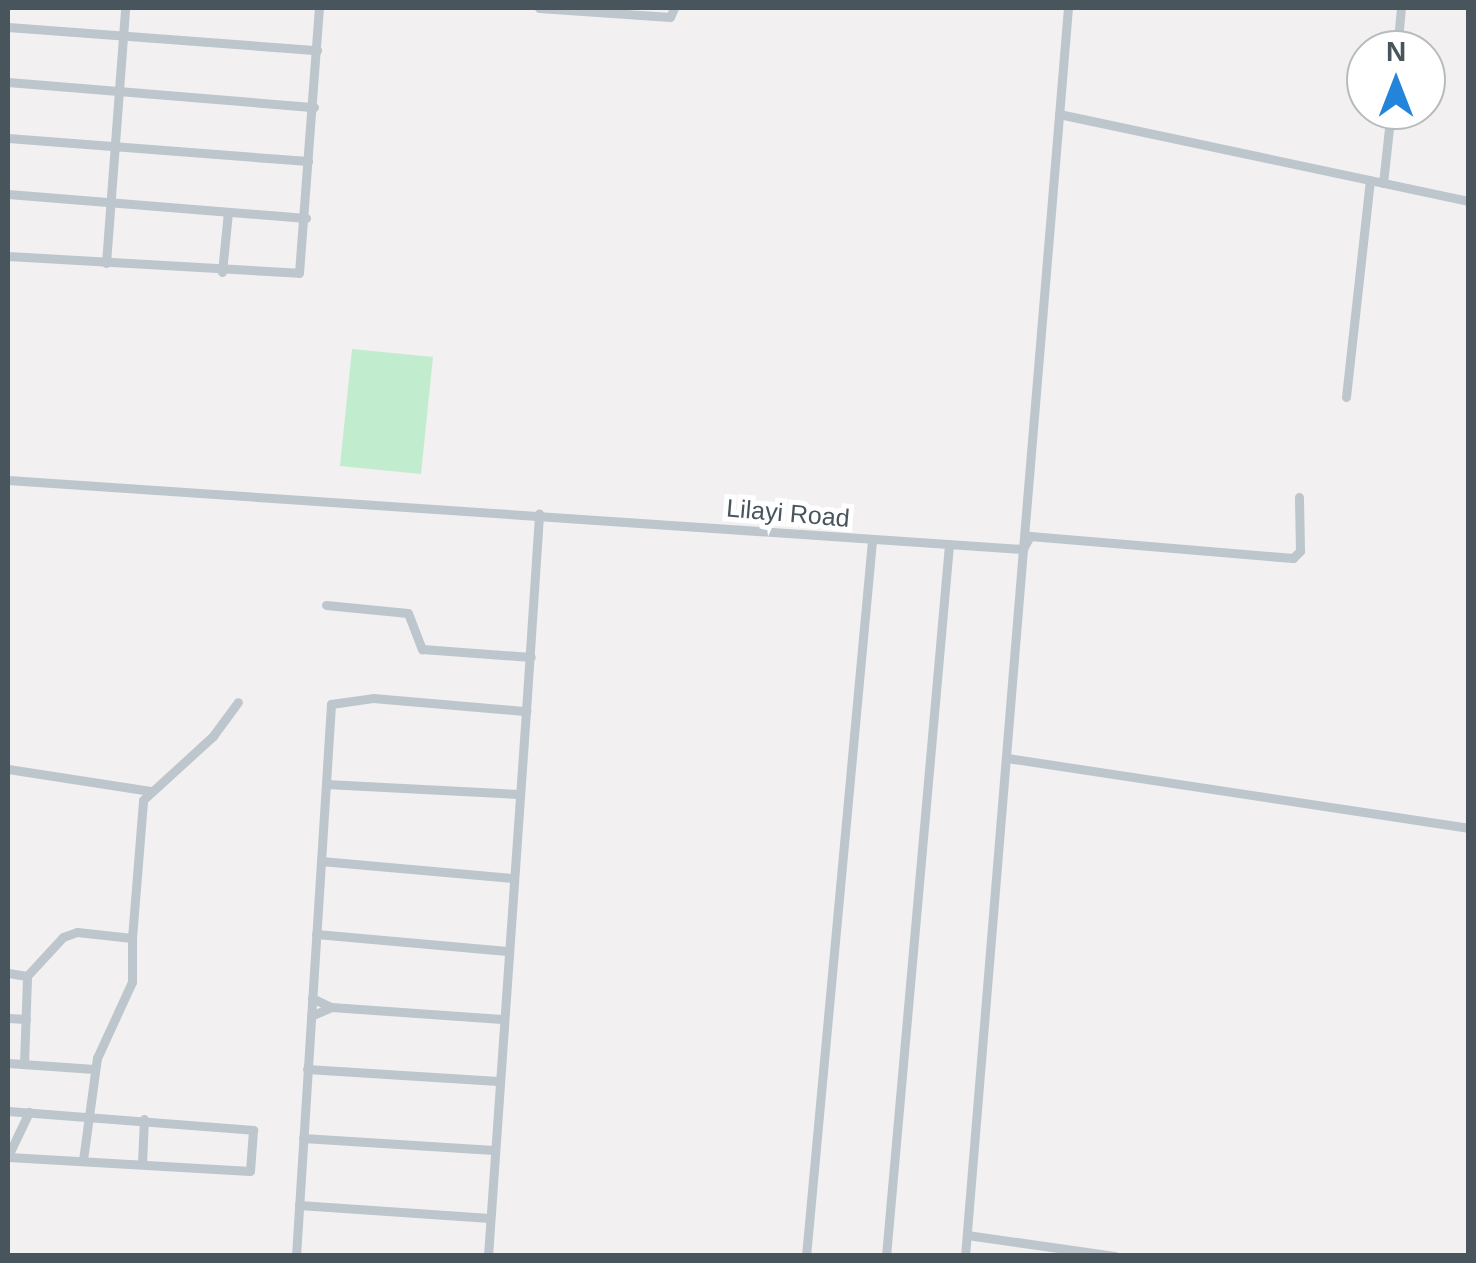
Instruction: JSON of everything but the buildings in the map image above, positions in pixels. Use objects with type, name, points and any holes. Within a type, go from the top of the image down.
[{"type":"street","points":[[106,263],[125,8]]},
{"type":"street","points":[[8,256],[222,272],[299,272],[320,8]]},
{"type":"street","points":[[539,8],[670,17],[674,8]]},
{"type":"street","points":[[965,1256],[1068,8]]},
{"type":"street","points":[[8,27],[316,50]]},
{"type":"street","points":[[8,82],[314,107]]},
{"type":"street","points":[[1059,114],[1468,202]]},
{"type":"street","points":[[1383,183],[1389,130]]},
{"type":"street","points":[[8,138],[308,161]]},
{"type":"street","points":[[1346,397],[1370,180]]},
{"type":"street","points":[[8,194],[306,218]]},
{"type":"street","points":[[222,272],[228,212]]},
{"type":"street","name":"Lilayi Road","points":[[8,480],[539,513],[949,545],[1023,549],[1030,536],[1293,558],[1300,551],[1299,498]]},
{"type":"street","points":[[488,1256],[539,513]]},
{"type":"street","points":[[806,1256],[872,540]]},
{"type":"street","points":[[886,1256],[949,545]]},
{"type":"street","points":[[326,606],[408,613],[422,650],[530,657]]},
{"type":"street","points":[[296,1256],[331,704],[337,699],[526,711]]},
{"type":"street","points":[[83,1160],[94,1070],[131,988],[137,828],[150,792],[213,736],[238,702]]},
{"type":"street","points":[[1007,758],[1468,828]]},
{"type":"street","points":[[8,769],[150,792]]},
{"type":"street","points":[[326,784],[519,794]]},
{"type":"street","points":[[321,861],[512,878]]},
{"type":"street","points":[[24,1064],[28,976],[68,934],[98,931],[132,938]]},
{"type":"street","points":[[316,934],[507,950]]},
{"type":"street","points":[[8,973],[28,976]]},
{"type":"street","points":[[312,998],[331,1007],[502,1019]]},
{"type":"street","points":[[311,1016],[331,1007]]},
{"type":"street","points":[[8,1018],[26,1019]]},
{"type":"street","points":[[8,1063],[94,1070]]},
{"type":"street","points":[[307,1069],[498,1081]]},
{"type":"street","points":[[8,1111],[28,1112],[88,1115],[144,1119],[253,1130],[250,1171],[8,1156],[28,1112]]},
{"type":"street","points":[[142,1164],[144,1119]]},
{"type":"street","points":[[303,1138],[494,1150]]},
{"type":"street","points":[[299,1205],[490,1218]]},
{"type":"street","points":[[967,1235],[1116,1256]]},
{"type":"green space","points":[[352,349],[433,357],[421,474],[340,466]]}]
